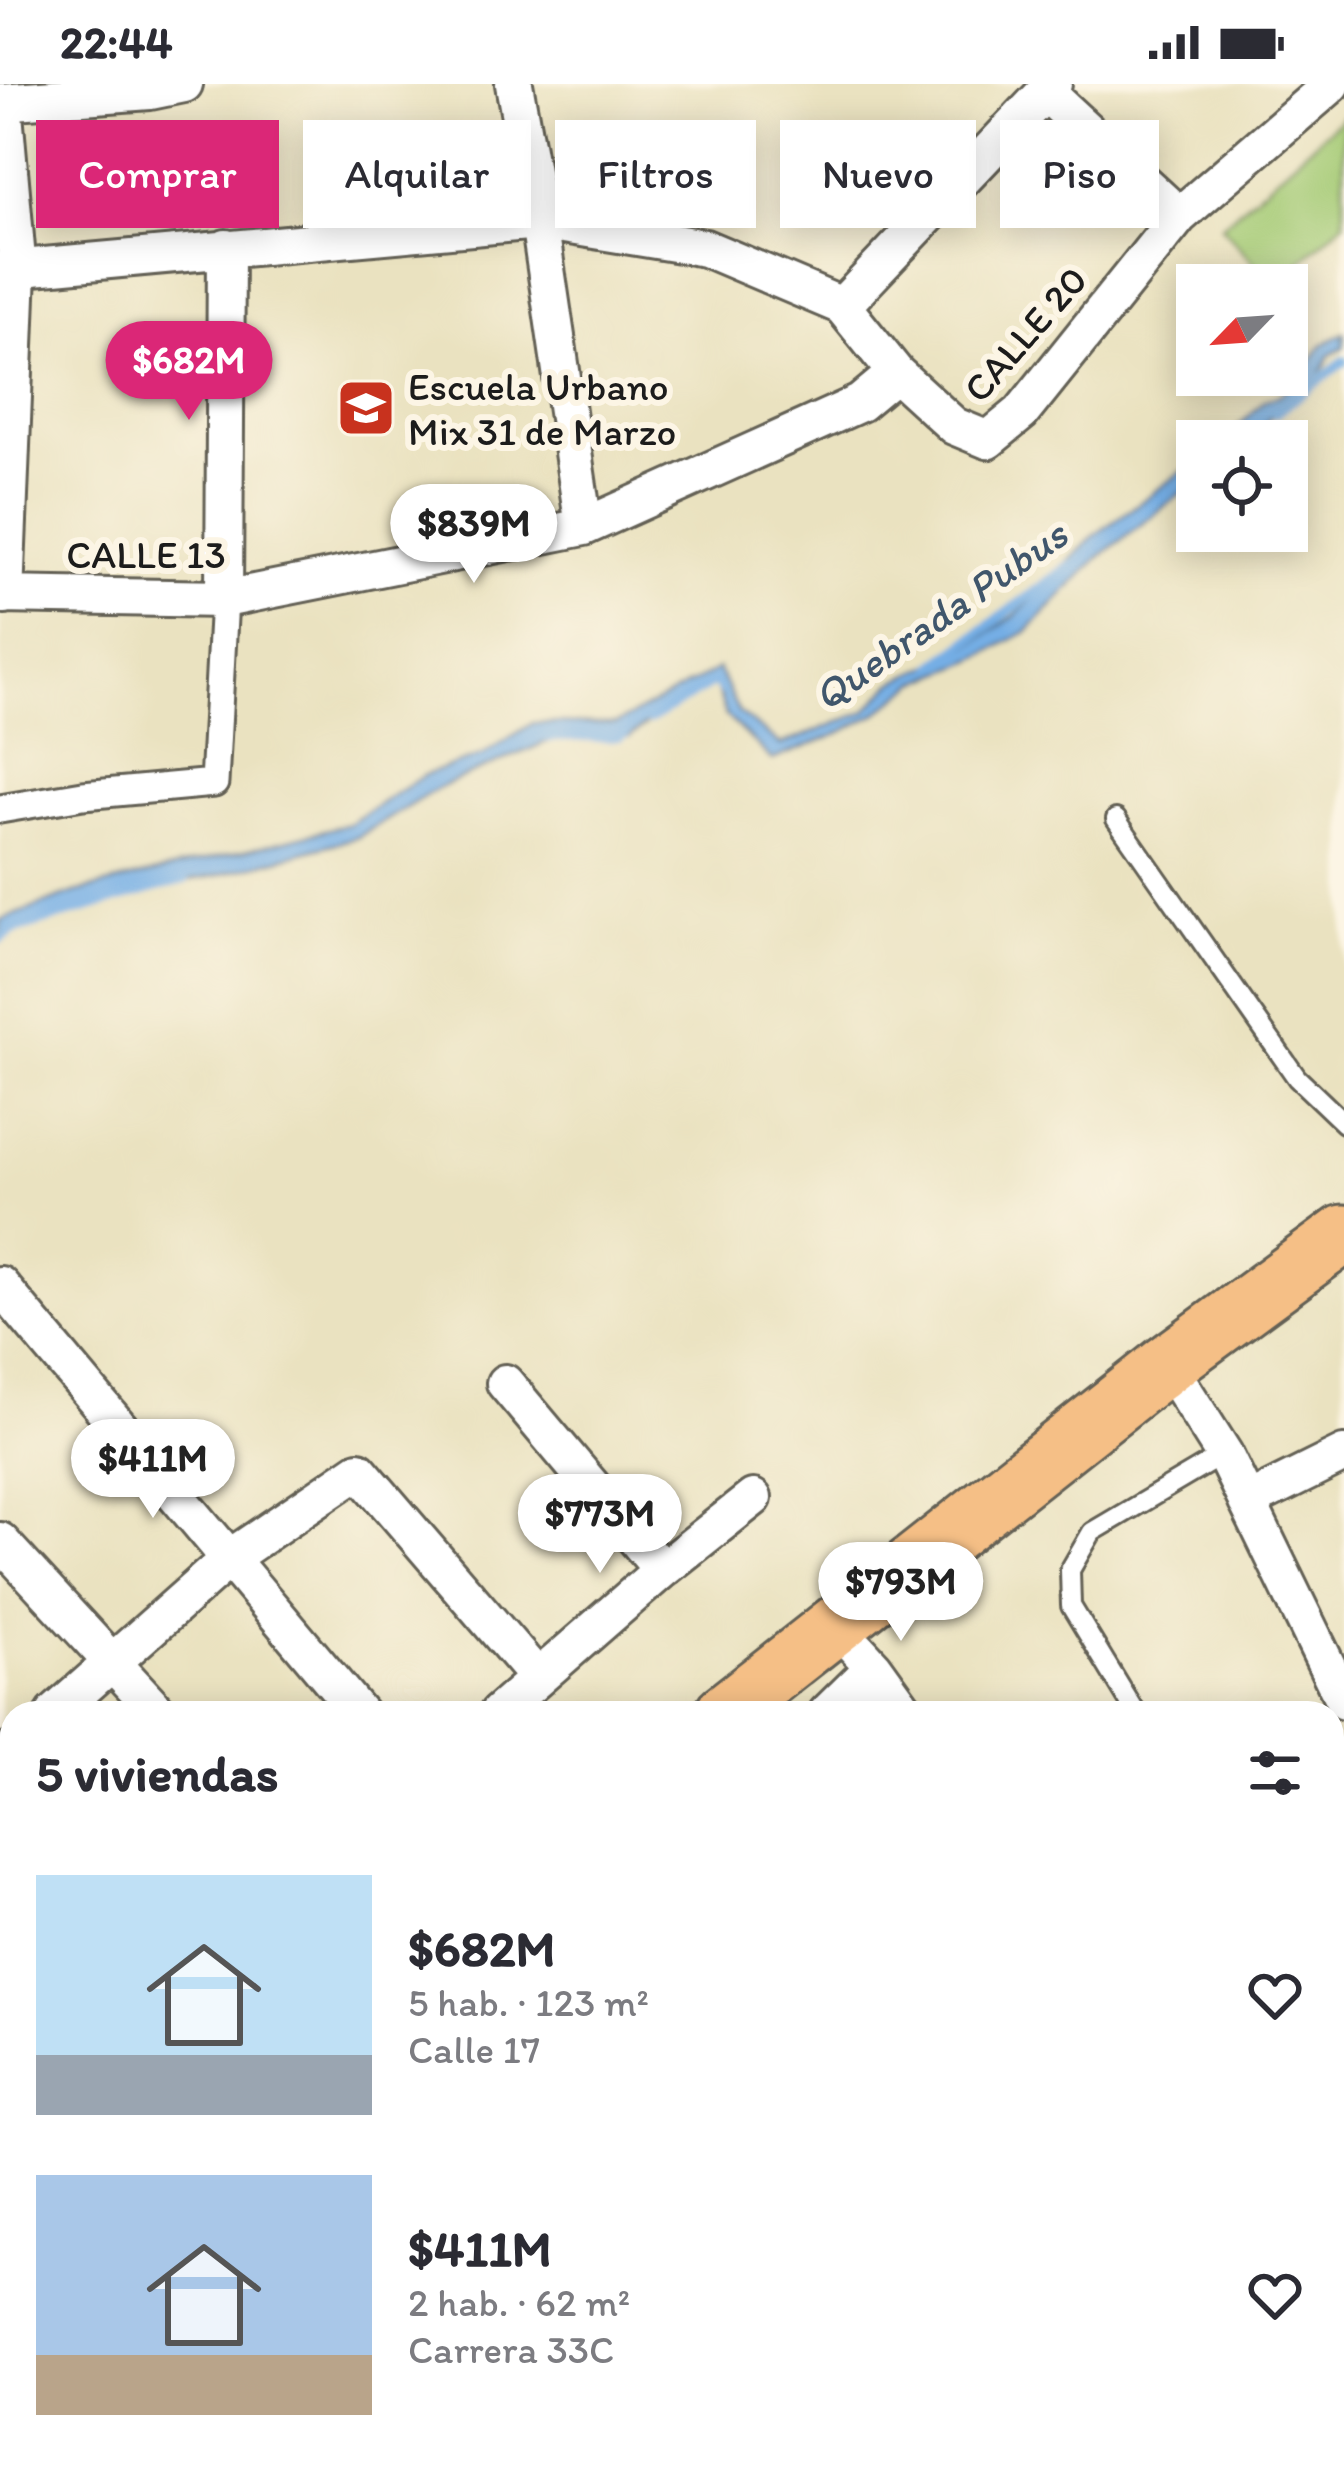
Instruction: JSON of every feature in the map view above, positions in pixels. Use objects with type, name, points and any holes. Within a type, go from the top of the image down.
[{"type":"highway","points":[[739,1701],[1166,1364],[1340,1246]]},
{"type":"street","points":[[514,84],[584,526]]},
{"type":"street","name":"CALLE 20","points":[[896,373],[954,426],[988,440],[1021,413],[1179,216],[1332,84]]},
{"type":"street","points":[[2,595],[9,270],[1,102],[161,86]]},
{"type":"street","points":[[842,306],[1049,88],[1179,216]]},
{"type":"street","points":[[9,270],[539,221],[706,248],[842,306],[896,373]]},
{"type":"street","points":[[0,809],[83,795],[214,783],[224,599],[226,248]]},
{"type":"street","name":"CALLE 13","points":[[2,595],[224,599],[584,526],[860,403],[896,373]]},
{"type":"street","points":[[0,1286],[349,1701]]},
{"type":"street","points":[[1166,1364],[1224,1454],[1341,1687]]},
{"type":"street","points":[[505,1382],[662,1570]]},
{"type":"street","points":[[1247,1502],[1344,1454]]},
{"type":"street","points":[[69,1701],[231,1557],[359,1470],[537,1677]]},
{"type":"street","points":[[511,1701],[753,1498]]},
{"type":"street","points":[[0,1541],[149,1701]]},
{"type":"street","points":[[836,1625],[898,1701]]},
{"type":"street","points":[[839,1701],[874,1667]]},
{"type":"lane","points":[[1116,818],[1297,1078],[1344,1123]]},
{"type":"lane","points":[[1129,1701],[1071,1606],[1070,1570],[1092,1532],[1224,1454]]},
{"type":"green space","points":[[1344,116],[1344,222],[1297,264],[1255,264],[1221,226]]},
{"type":"water","points":[[1344,333],[1344,348],[1330,355],[1317,380],[1308,386],[1308,366],[1322,345]]},
{"type":"water","points":[[1293,396],[1268,420],[1245,420],[1265,400]]},
{"type":"water","points":[[1176,476],[1176,497],[1098,558],[1028,631],[918,682],[875,715],[834,736],[772,760],[726,716],[714,681],[672,703],[630,737],[558,737],[438,788],[358,837],[215,876],[146,888],[0,935],[0,920],[75,893],[349,824],[424,775],[481,756],[533,723],[616,724],[718,669],[739,713],[781,745],[865,712],[894,682],[958,653],[1015,616],[1094,536]]},
{"type":"waterway","name":"Quebrada Pubus","points":[[1275,413],[1344,361]]},
{"type":"waterway","name":"Quebrada Pubus","points":[[935,666],[1070,566]]},
{"type":"waterway","name":"Quebrada Pubus","points":[[649,720],[715,681],[722,691]]},
{"type":"waterway","name":"Quebrada Pubus","points":[[545,737],[619,737],[627,732]]},
{"type":"waterway","name":"Quebrada Pubus","points":[[0,939],[13,930],[185,879]]},
{"type":"place","name":"Escuela Urbano Mix 31 de Marzo","points":[[366,408]]}]
